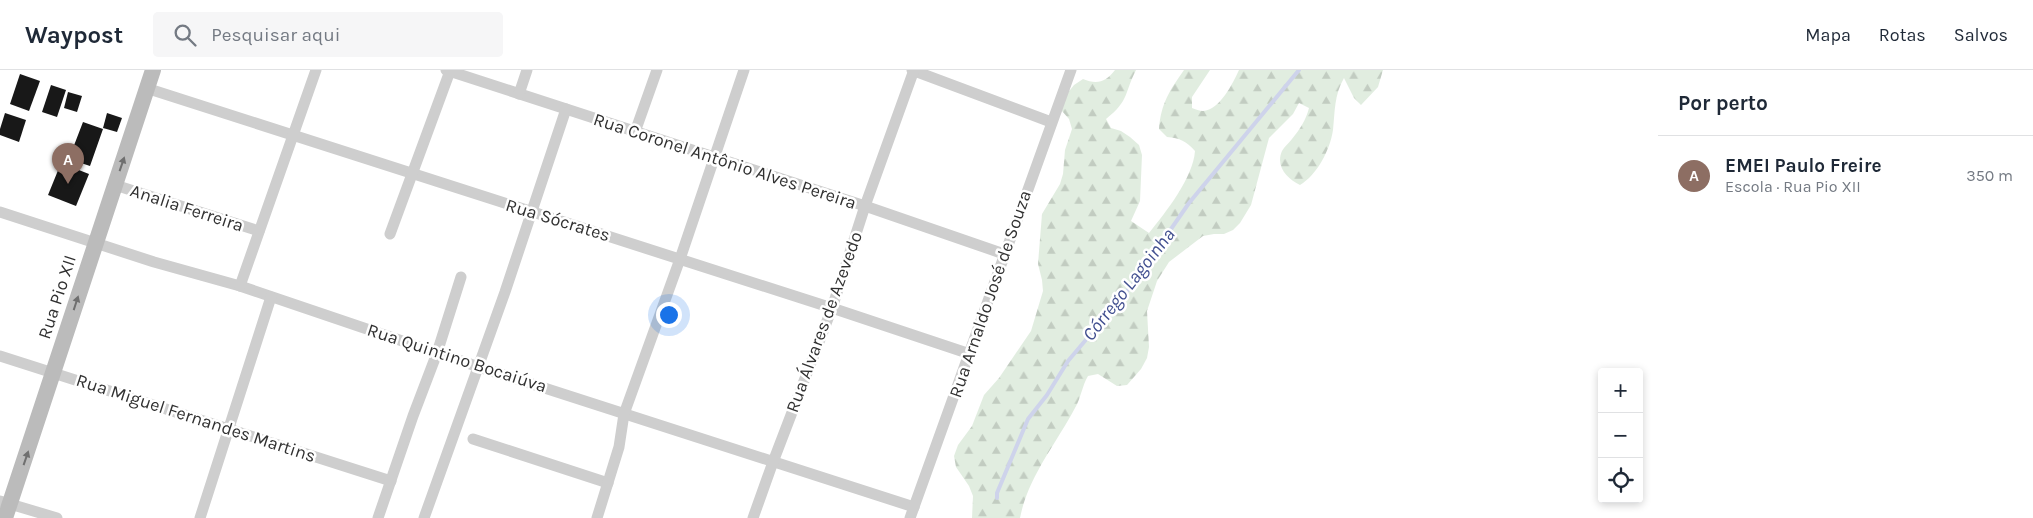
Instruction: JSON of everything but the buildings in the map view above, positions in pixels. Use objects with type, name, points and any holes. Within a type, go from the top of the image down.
[{"type":"street","name":"Rua Pio XII","points":[[5,508],[54,373],[153,70]]},
{"type":"street","points":[[240,286],[316,70]]},
{"type":"street","points":[[390,234],[448,70]]},
{"type":"street","name":"Rua Coronel Antônio Alves Pereira","points":[[448,70],[566,110],[715,156],[1004,254]]},
{"type":"street","points":[[518,94],[527,70]]},
{"type":"street","points":[[636,132],[657,70]]},
{"type":"street","points":[[597,518],[618,447],[624,414],[680,259],[744,70]]},
{"type":"street","points":[[913,70],[1051,122]]},
{"type":"street","name":"Rua Álvares de Azevedo","points":[[753,518],[832,308],[865,206],[913,70]]},
{"type":"street","name":"Rua Arnaldo José de Souza","points":[[912,513],[1071,70]]},
{"type":"street","name":"Rua Sócrates","points":[[146,88],[412,172],[970,354]]},
{"type":"street","points":[[424,518],[533,212],[566,110]]},
{"type":"street","name":"Analia Ferreira","points":[[115,185],[259,231]]},
{"type":"street","name":"Rua Quintino Bocaiúva","points":[[0,212],[95,244],[240,286],[479,367],[773,462],[912,513]]},
{"type":"street","points":[[378,518],[437,353],[461,277]]},
{"type":"street","points":[[200,518],[271,297]]},
{"type":"street","name":"Rua Miguel Fernandes Martins","points":[[0,356],[391,481]]},
{"type":"street","points":[[473,439],[608,483]]},
{"type":"street","points":[[5,508],[57,518]]},
{"type":"green space","points":[[1115,70],[1136,70],[1123,101],[1106,119],[1111,128],[1121,131],[1139,145],[1142,155],[1140,201],[1131,221],[1149,233],[1178,194],[1193,161],[1195,151],[1186,142],[1167,137],[1159,129],[1167,97],[1184,70],[1210,70],[1192,97],[1192,108],[1203,111],[1215,106],[1220,101],[1239,70],[1383,70],[1378,87],[1361,105],[1354,98],[1344,78],[1337,97],[1333,130],[1326,154],[1312,175],[1300,185],[1287,176],[1280,162],[1282,151],[1300,128],[1308,112],[1309,108],[1299,103],[1293,114],[1269,138],[1251,205],[1240,223],[1233,230],[1224,234],[1203,236],[1169,262],[1157,281],[1147,311],[1149,347],[1147,358],[1141,369],[1127,385],[1117,386],[1098,374],[1088,376],[1077,404],[1043,461],[1029,489],[1020,518],[972,518],[973,496],[969,486],[956,467],[954,456],[958,445],[972,426],[984,395],[999,378],[1031,331],[1043,291],[1038,264],[1042,214],[1060,184],[1063,174],[1065,150],[1072,129],[1069,119],[1062,111],[1062,100],[1074,85],[1083,79],[1093,82],[1105,80]]},
{"type":"waterway","name":"Córrego Lagoinha","points":[[997,498],[997,493],[1028,419],[1047,395],[1068,361],[1133,284],[1189,203],[1299,70]]},
{"type":"place","name":"EMEI Paulo Freire","points":[[68,184]]}]
